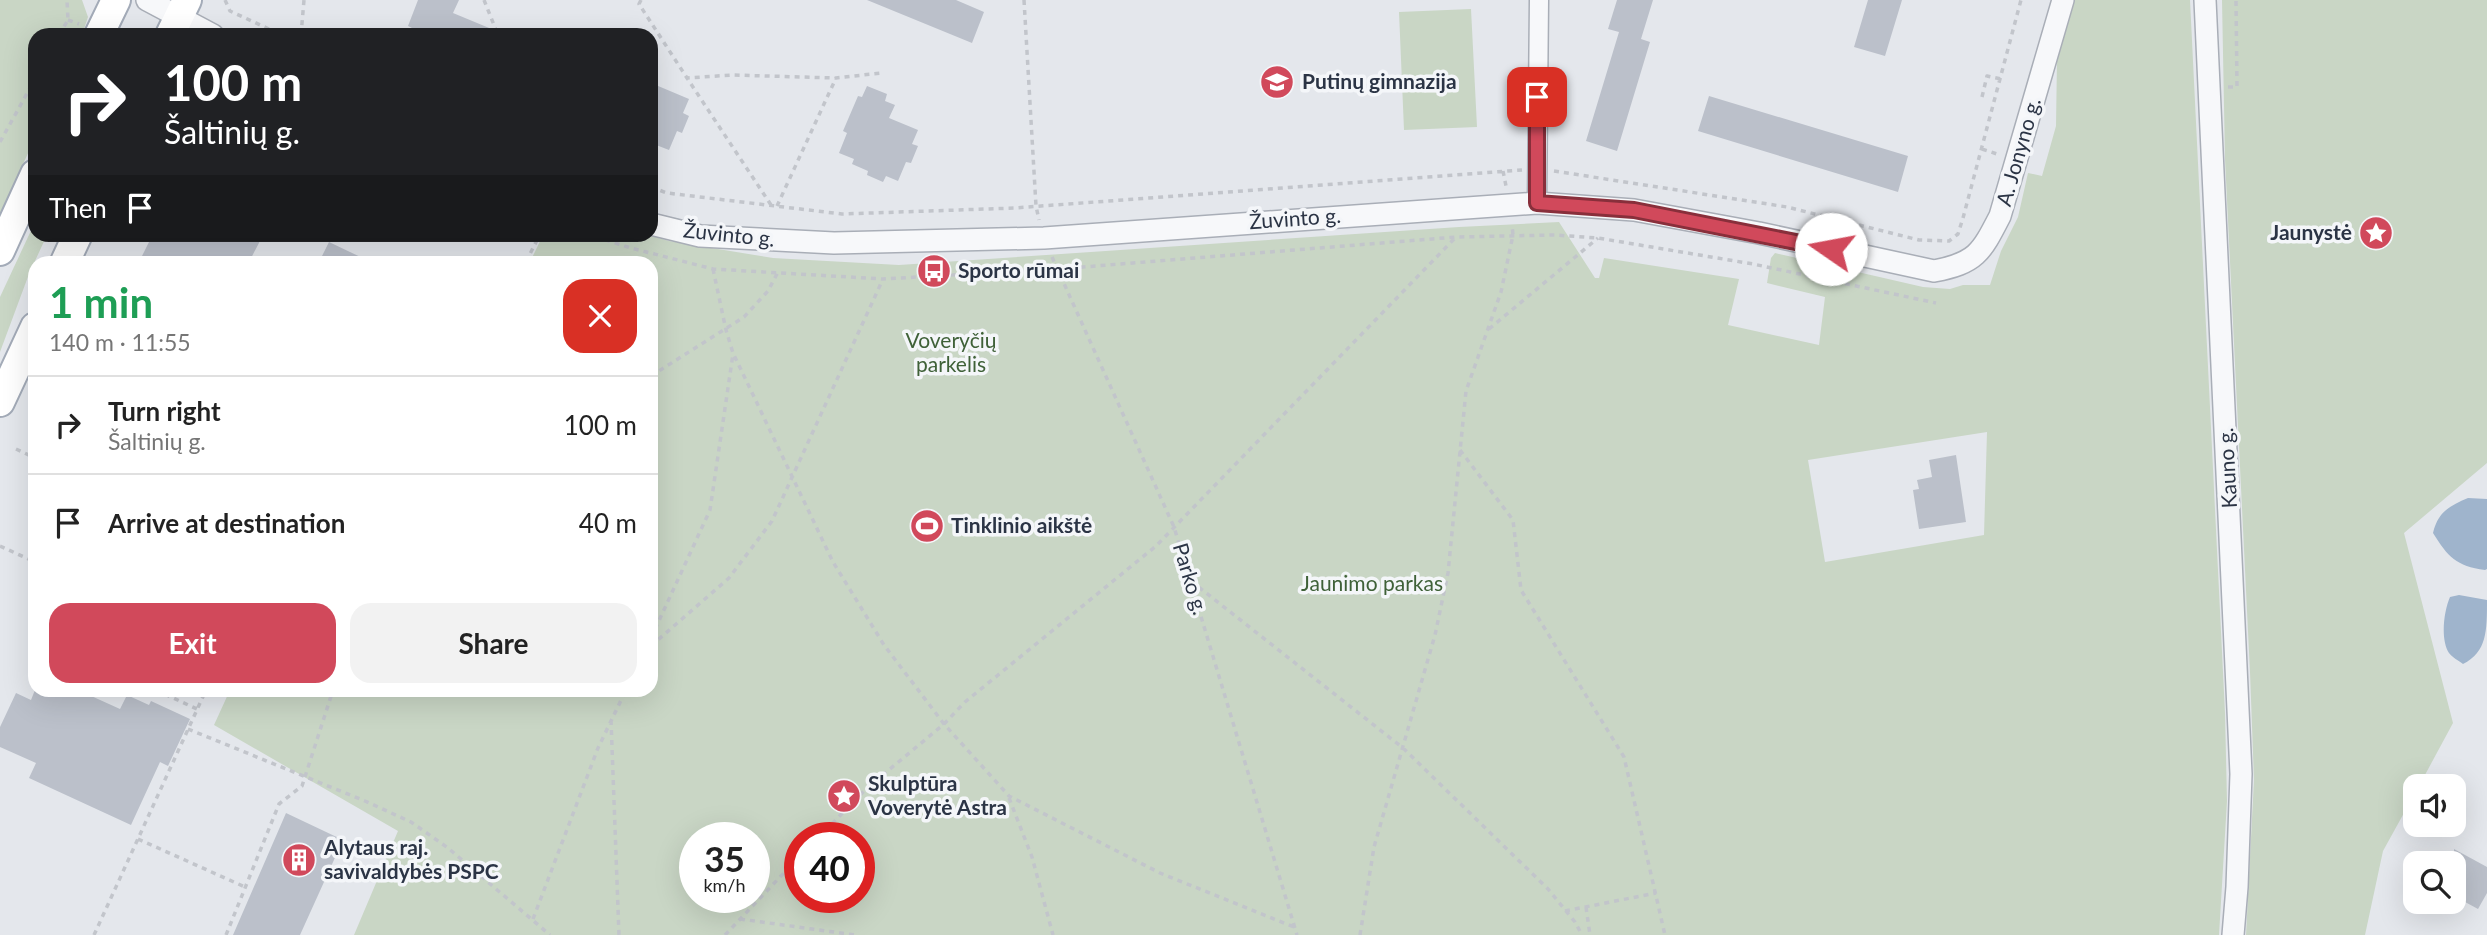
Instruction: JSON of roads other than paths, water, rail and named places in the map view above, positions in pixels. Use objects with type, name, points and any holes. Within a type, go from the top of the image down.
[{"type":"main road","points":[[102,28],[116,0]]},
{"type":"main road","points":[[0,251],[28,189]]},
{"type":"main road","points":[[0,402],[28,342]]},
{"type":"street","points":[[147,0],[200,28]]},
{"type":"street","points":[[1537,203],[1535,169],[1539,0]]},
{"type":"street","name":"A. Jonyno g.","points":[[1934,271],[1956,267],[1969,260],[1985,246],[2000,216],[2063,0]]},
{"type":"street","name":"Kauno g.","points":[[2205,0],[2241,774],[2233,935]]},
{"type":"street","name":"Žuvinto g.","points":[[658,226],[700,236],[834,243],[1044,238],[1537,203],[1634,210],[1759,233],[1934,271]]},
{"type":"water","points":[[2468,498],[2487,499],[2485,570],[2467,566],[2454,559],[2433,533],[2445,511]]},
{"type":"water","points":[[2459,595],[2487,600],[2487,621],[2481,647],[2463,664],[2449,653],[2444,633],[2450,597]]},
{"type":"place","name":"Putinų gimnazija","points":[[1277,82]]},
{"type":"place","name":"Jaunystė","points":[[2376,233]]},
{"type":"place","name":"Sporto rūmai","points":[[934,271]]},
{"type":"place","name":"Tinklinio aikštė","points":[[927,526]]},
{"type":"place","name":"Skulptūra Voverytė Astra","points":[[844,796]]},
{"type":"place","name":"Alytaus raj. savivaldybės PSPC","points":[[299,860]]},
{"type":"park label","name":"Voveryčių parkelis","points":[[951,353]]},
{"type":"park label","name":"Jaunimo parkas","points":[[1372,584]]}]
